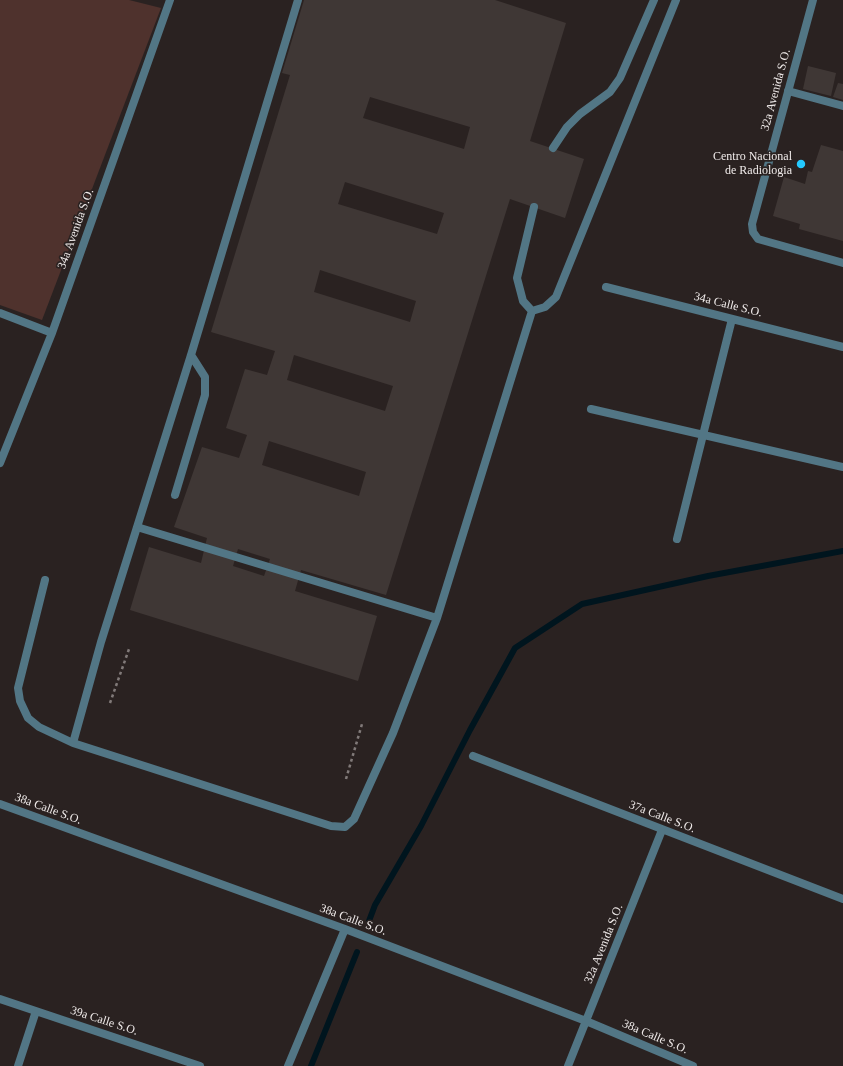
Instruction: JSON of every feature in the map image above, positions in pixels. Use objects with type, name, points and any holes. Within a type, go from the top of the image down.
[{"type":"street","name":"34a Avenida S.O.","points":[[0,463],[52,333],[170,0]]},
{"type":"street","points":[[73,743],[101,642],[191,355],[298,0]]},
{"type":"street","points":[[553,148],[571,123],[580,114],[610,92],[620,78],[654,0]]},
{"type":"street","points":[[532,311],[545,307],[556,297],[676,0]]},
{"type":"street","name":"32a Avenida S.O.","points":[[813,0],[752,224],[753,232],[758,239],[843,263]]},
{"type":"street","points":[[788,91],[843,106]]},
{"type":"street","points":[[532,311],[523,302],[517,278],[534,207]]},
{"type":"street","name":"34a Calle S.O.","points":[[606,287],[843,347]]},
{"type":"street","points":[[45,580],[18,688],[20,701],[28,718],[40,727],[73,743],[331,826],[345,827],[354,819],[394,733],[437,618],[532,311]]},
{"type":"street","points":[[0,312],[52,333]]},
{"type":"street","points":[[677,539],[732,319]]},
{"type":"street","points":[[175,495],[205,395],[205,377],[191,355]]},
{"type":"street","points":[[591,409],[702,436],[843,467]]},
{"type":"street","points":[[137,527],[437,618]]},
{"type":"street","name":"37a Calle S.O.","points":[[473,756],[843,900]]},
{"type":"street","name":"38a Calle S.O.","points":[[0,804],[345,929],[586,1021],[693,1066]]},
{"type":"street","name":"32a Avenida S.O.","points":[[568,1066],[662,830]]},
{"type":"street","points":[[288,1066],[345,929]]},
{"type":"street","name":"39a Calle S.O.","points":[[0,999],[200,1066]]},
{"type":"street","points":[[18,1066],[36,1011]]},
{"type":"path","points":[[110,703],[129,649]]},
{"type":"path","points":[[346,779],[362,724]]},
{"type":"shaded area","points":[[0,0],[129,0],[161,8],[42,320],[0,305]]},
{"type":"building","points":[[304,0],[495,0],[566,23],[530,141],[584,159],[565,218],[510,199],[386,595],[301,570],[295,591],[377,616],[358,681],[130,610],[149,547],[201,563],[207,538],[174,527],[202,447],[239,458],[247,435],[226,428],[245,369],[267,375],[275,351],[211,332],[290,75],[282,73]],"holes":[[[370,97],[470,127],[464,149],[363,118]],[[345,182],[444,213],[437,234],[338,204]],[[320,270],[416,301],[410,322],[314,292]],[[294,355],[393,386],[385,411],[287,380]],[[269,441],[366,472],[359,496],[262,465]],[[238,549],[270,559],[264,576],[233,566]]]},
{"type":"building","points":[[808,66],[836,73],[831,96],[803,89]]},
{"type":"building","points":[[838,83],[843,84],[843,100],[833,97]]},
{"type":"building","points":[[821,145],[843,151],[843,241],[799,229],[800,224],[773,216],[784,177],[805,184],[808,171],[812,172]]},
{"type":"waterway","points":[[369,921],[375,905],[421,826],[470,730],[515,648],[582,604],[708,576],[843,551]]},
{"type":"waterway","points":[[311,1066],[357,952]]},
{"type":"place","name":"Centro Nacional de Radiologia","points":[[801,164]]}]
